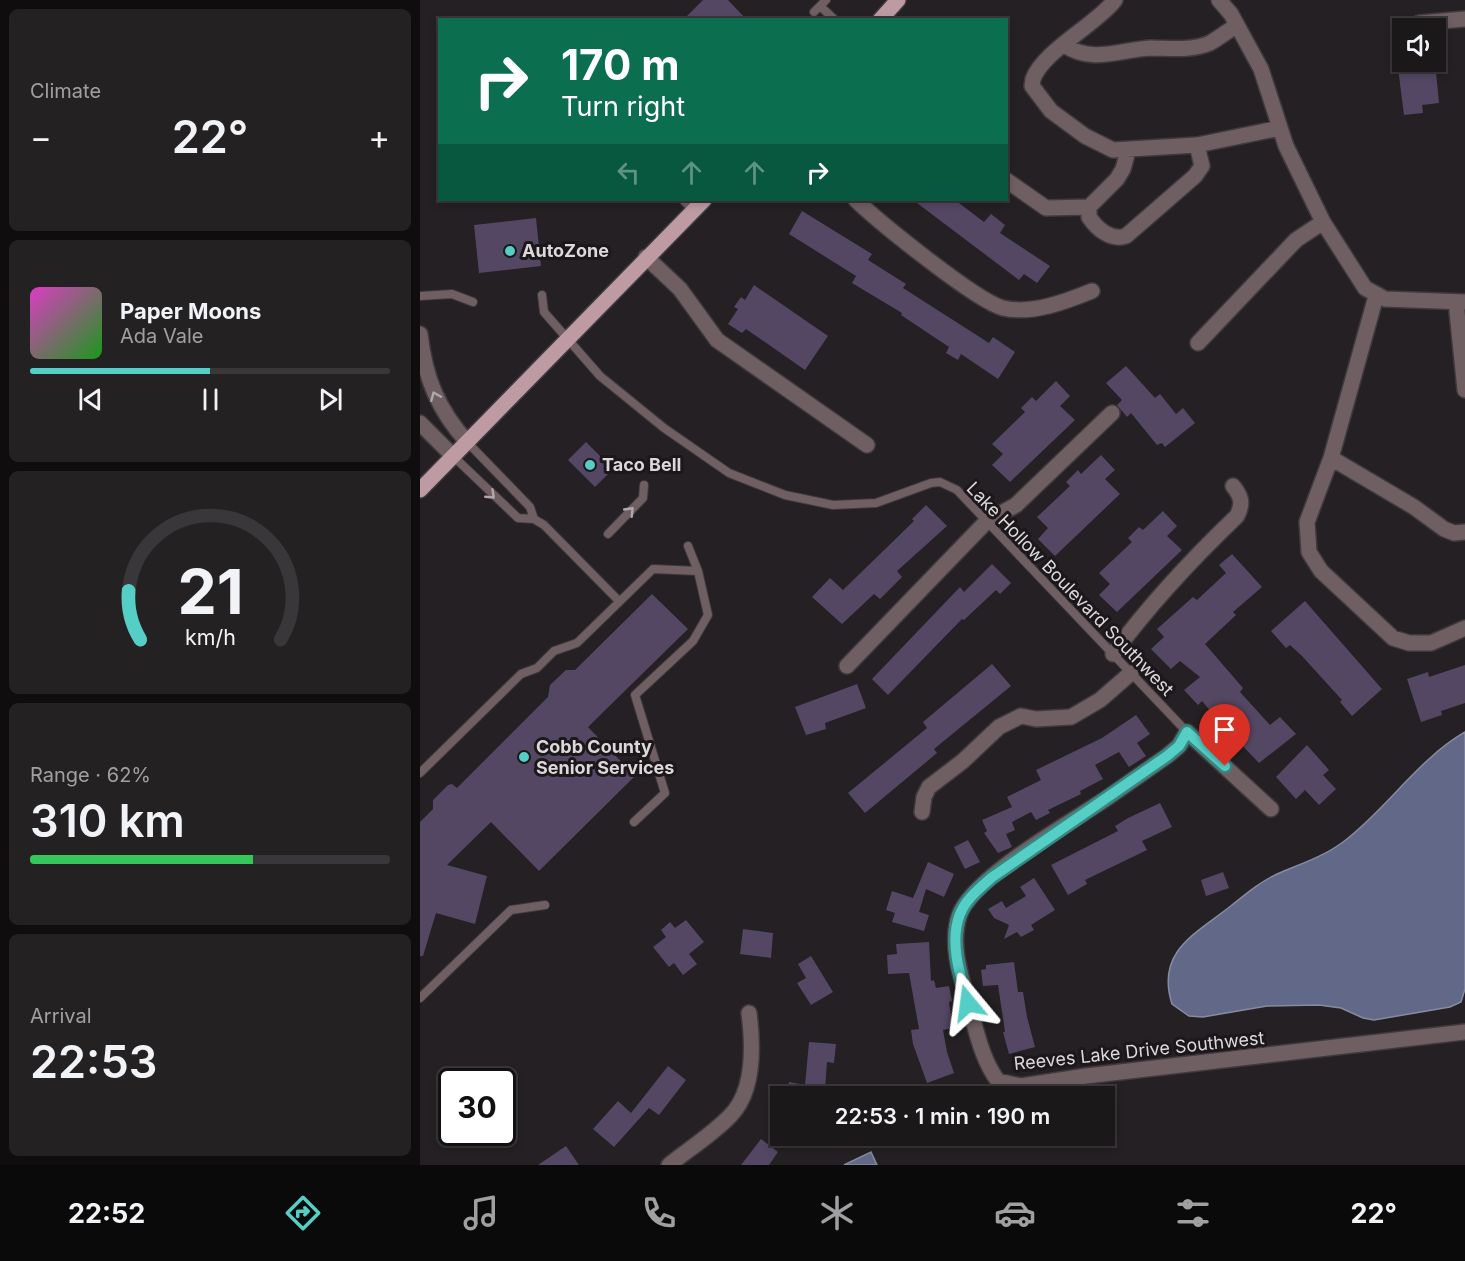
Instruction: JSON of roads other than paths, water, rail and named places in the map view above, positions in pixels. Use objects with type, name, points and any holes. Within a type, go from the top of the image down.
[{"type":"main road","points":[[881,18],[898,0]]},
{"type":"main road","points":[[420,490],[568,341],[646,258],[693,203]]},
{"type":"street","points":[[1115,0],[1035,74],[1032,86],[1041,100],[1085,136],[1105,147],[1128,151],[1197,145],[1280,128]]},
{"type":"street","points":[[1219,0],[1237,25],[1261,69],[1280,128],[1323,222],[1365,288],[1376,296],[1418,301],[1460,302],[1465,390]]},
{"type":"street","points":[[1446,21],[1465,19]]},
{"type":"street","points":[[1064,45],[1080,53],[1106,56],[1149,48],[1198,46],[1209,43],[1237,25]]},
{"type":"street","points":[[1089,207],[1089,217],[1100,230],[1111,236],[1126,236],[1195,176],[1202,166],[1197,145]]},
{"type":"street","points":[[1008,181],[1046,208],[1089,207],[1117,179],[1123,169],[1128,151]]},
{"type":"street","points":[[857,201],[874,218],[973,291],[1001,308],[1019,310],[1042,306],[1069,300],[1092,291]]},
{"type":"street","points":[[1198,343],[1296,240],[1323,222]]},
{"type":"street","points":[[646,258],[680,289],[717,340],[867,445]]},
{"type":"street","points":[[1376,296],[1331,458],[1307,522],[1309,552],[1313,562],[1393,638],[1409,643],[1431,644],[1465,628]]},
{"type":"street","points":[[420,334],[423,362],[434,395],[449,423],[468,443]]},
{"type":"street","points":[[847,666],[987,521],[1016,505],[1112,413]]},
{"type":"street","points":[[420,423],[454,457]]},
{"type":"street","points":[[1331,458],[1414,507],[1444,529],[1454,533],[1465,532]]},
{"type":"street","points":[[1113,654],[1137,622],[1189,564],[1237,516],[1241,508],[1241,496],[1233,486]]},
{"type":"street","points":[[922,812],[924,797],[929,787],[963,761],[999,726],[1021,717],[1036,719],[1071,717],[1100,700],[1131,673]]},
{"type":"street","points":[[1187,732],[1271,809]]},
{"type":"street","name":"Reeves Lake Drive Southwest","points":[[1187,732],[1179,746],[1167,756],[991,878],[968,901],[960,913],[956,928],[960,976],[981,1046],[998,1081],[1021,1086],[1086,1076],[1465,1032]]},
{"type":"street","points":[[669,1165],[732,1114],[747,1085],[752,1037],[749,1013]]},
{"type":"lane","points":[[814,12],[823,3],[834,18]]},
{"type":"lane","points":[[420,296],[452,294],[473,303]]},
{"type":"lane","name":"Lake Hollow Boulevard Southwest","points":[[542,295],[544,312],[600,376],[704,458],[755,485],[809,502],[852,506],[876,502],[940,482],[957,490],[1187,732]]},
{"type":"lane","points":[[468,443],[530,507],[534,519],[619,601]]},
{"type":"lane","points":[[454,457],[518,518],[534,519]]},
{"type":"lane","points":[[609,534],[643,498],[644,485]]},
{"type":"lane","points":[[634,822],[664,794],[635,695],[693,641],[708,615],[698,571],[688,546]]},
{"type":"lane","points":[[420,773],[521,675],[537,668],[554,651],[577,643],[653,569],[698,571]]},
{"type":"lane","points":[[420,998],[511,910],[545,905]]},
{"type":"water","points":[[1465,732],[1465,989],[1461,1002],[1450,1007],[1374,1020],[1363,1018],[1341,1008],[1319,1005],[1267,1006],[1203,1017],[1189,1016],[1172,1004],[1168,986],[1169,970],[1182,945],[1265,881],[1343,842],[1374,815],[1432,756]]},
{"type":"water","points":[[871,1152],[877,1165],[844,1165]]},
{"type":"place","name":"AutoZone","points":[[510,251]]},
{"type":"place","name":"Taco Bell","points":[[590,465]]},
{"type":"place","name":"Cobb County Senior Services","points":[[524,757]]}]
